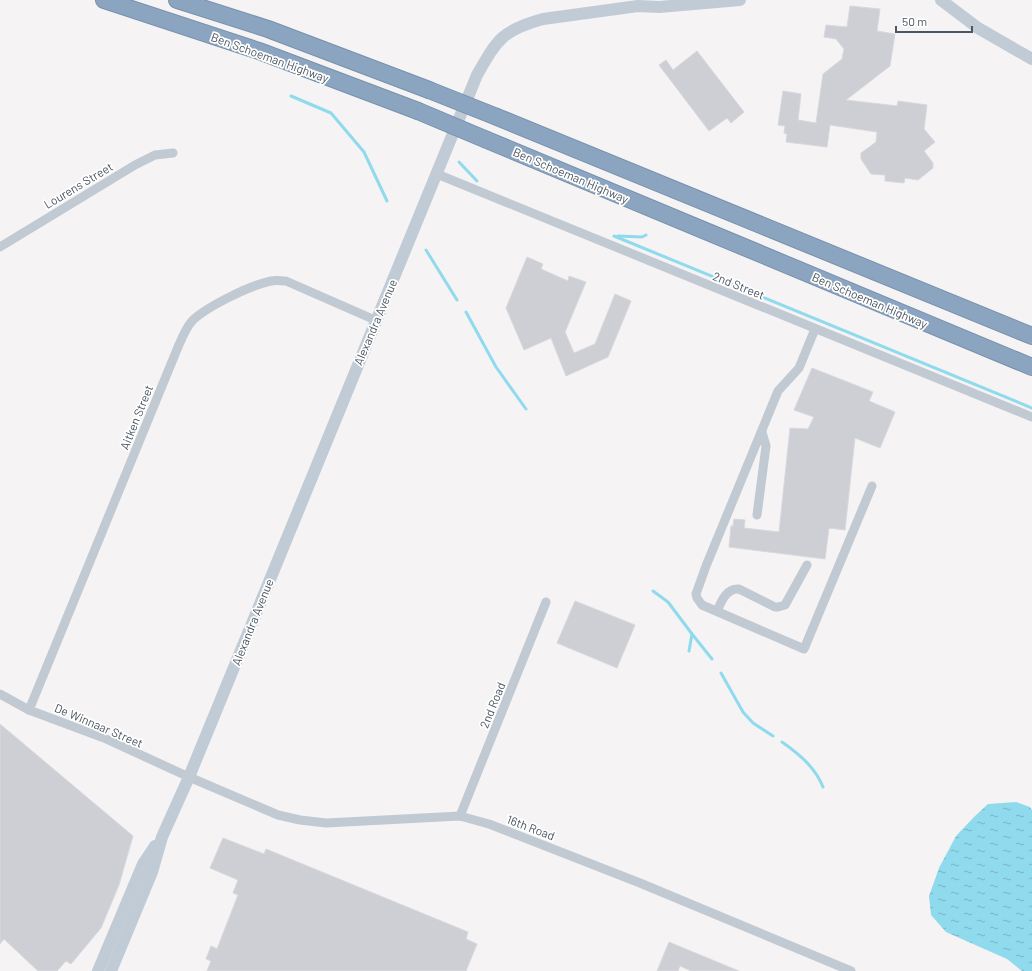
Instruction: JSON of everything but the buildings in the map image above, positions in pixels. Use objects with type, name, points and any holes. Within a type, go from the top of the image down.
[{"type":"highway","name":"Ben Schoeman Highway","points":[[104,0],[259,51],[418,112],[1032,367]]},
{"type":"highway","name":"Ben Schoeman Highway","points":[[177,0],[268,29],[429,90],[1032,336]]},
{"type":"main road","points":[[638,6],[658,0]]},
{"type":"main road","name":"Alexandra Avenue","points":[[111,971],[152,872],[162,837],[375,320],[477,75],[495,44],[506,34],[529,22],[543,19],[638,6],[659,7],[740,0]]},
{"type":"main road","points":[[941,0],[978,28],[1032,59]]},
{"type":"main road","name":"Alexandra Avenue","points":[[98,971],[143,864],[162,837]]},
{"type":"street","name":"Lourens Street","points":[[0,247],[135,165],[155,155],[173,153]]},
{"type":"street","name":"2nd Street","points":[[437,174],[1032,417]]},
{"type":"street","name":"Aitken Street","points":[[29,710],[178,347],[192,320],[213,306],[254,286],[272,280],[286,281],[375,320]]},
{"type":"street","points":[[815,329],[800,368],[778,391],[706,566],[696,594],[697,598],[702,605],[804,648],[872,486]]},
{"type":"street","points":[[757,515],[766,446],[762,432]]},
{"type":"street","points":[[717,611],[722,600],[730,590],[734,589],[739,589],[774,607],[778,608],[785,606],[807,565]]},
{"type":"street","name":"2nd Road","points":[[460,816],[546,602]]},
{"type":"street","name":"De Winnaar Street","points":[[0,694],[29,710],[104,738],[188,777]]},
{"type":"street","name":"16th Road","points":[[188,777],[278,815],[300,820],[326,823],[460,816],[489,824],[627,877],[852,971]]},
{"type":"water","points":[[1016,802],[1030,807],[1032,810],[1032,971],[1022,971],[1007,959],[946,932],[931,915],[929,896],[939,868],[956,836],[988,804]]},
{"type":"waterway","points":[[291,96],[331,113],[364,152],[387,201]]},
{"type":"waterway","points":[[459,162],[477,181]]},
{"type":"waterway","points":[[618,236],[642,237],[646,235]]},
{"type":"waterway","points":[[614,236],[1032,408]]},
{"type":"waterway","points":[[426,250],[457,300]]},
{"type":"waterway","points":[[466,312],[496,367],[526,409]]},
{"type":"waterway","points":[[653,591],[668,602],[692,634],[689,651]]},
{"type":"waterway","points":[[692,634],[712,659]]},
{"type":"waterway","points":[[721,673],[743,712],[753,723],[773,736]]},
{"type":"waterway","points":[[782,742],[811,767],[816,773],[823,787]]}]
